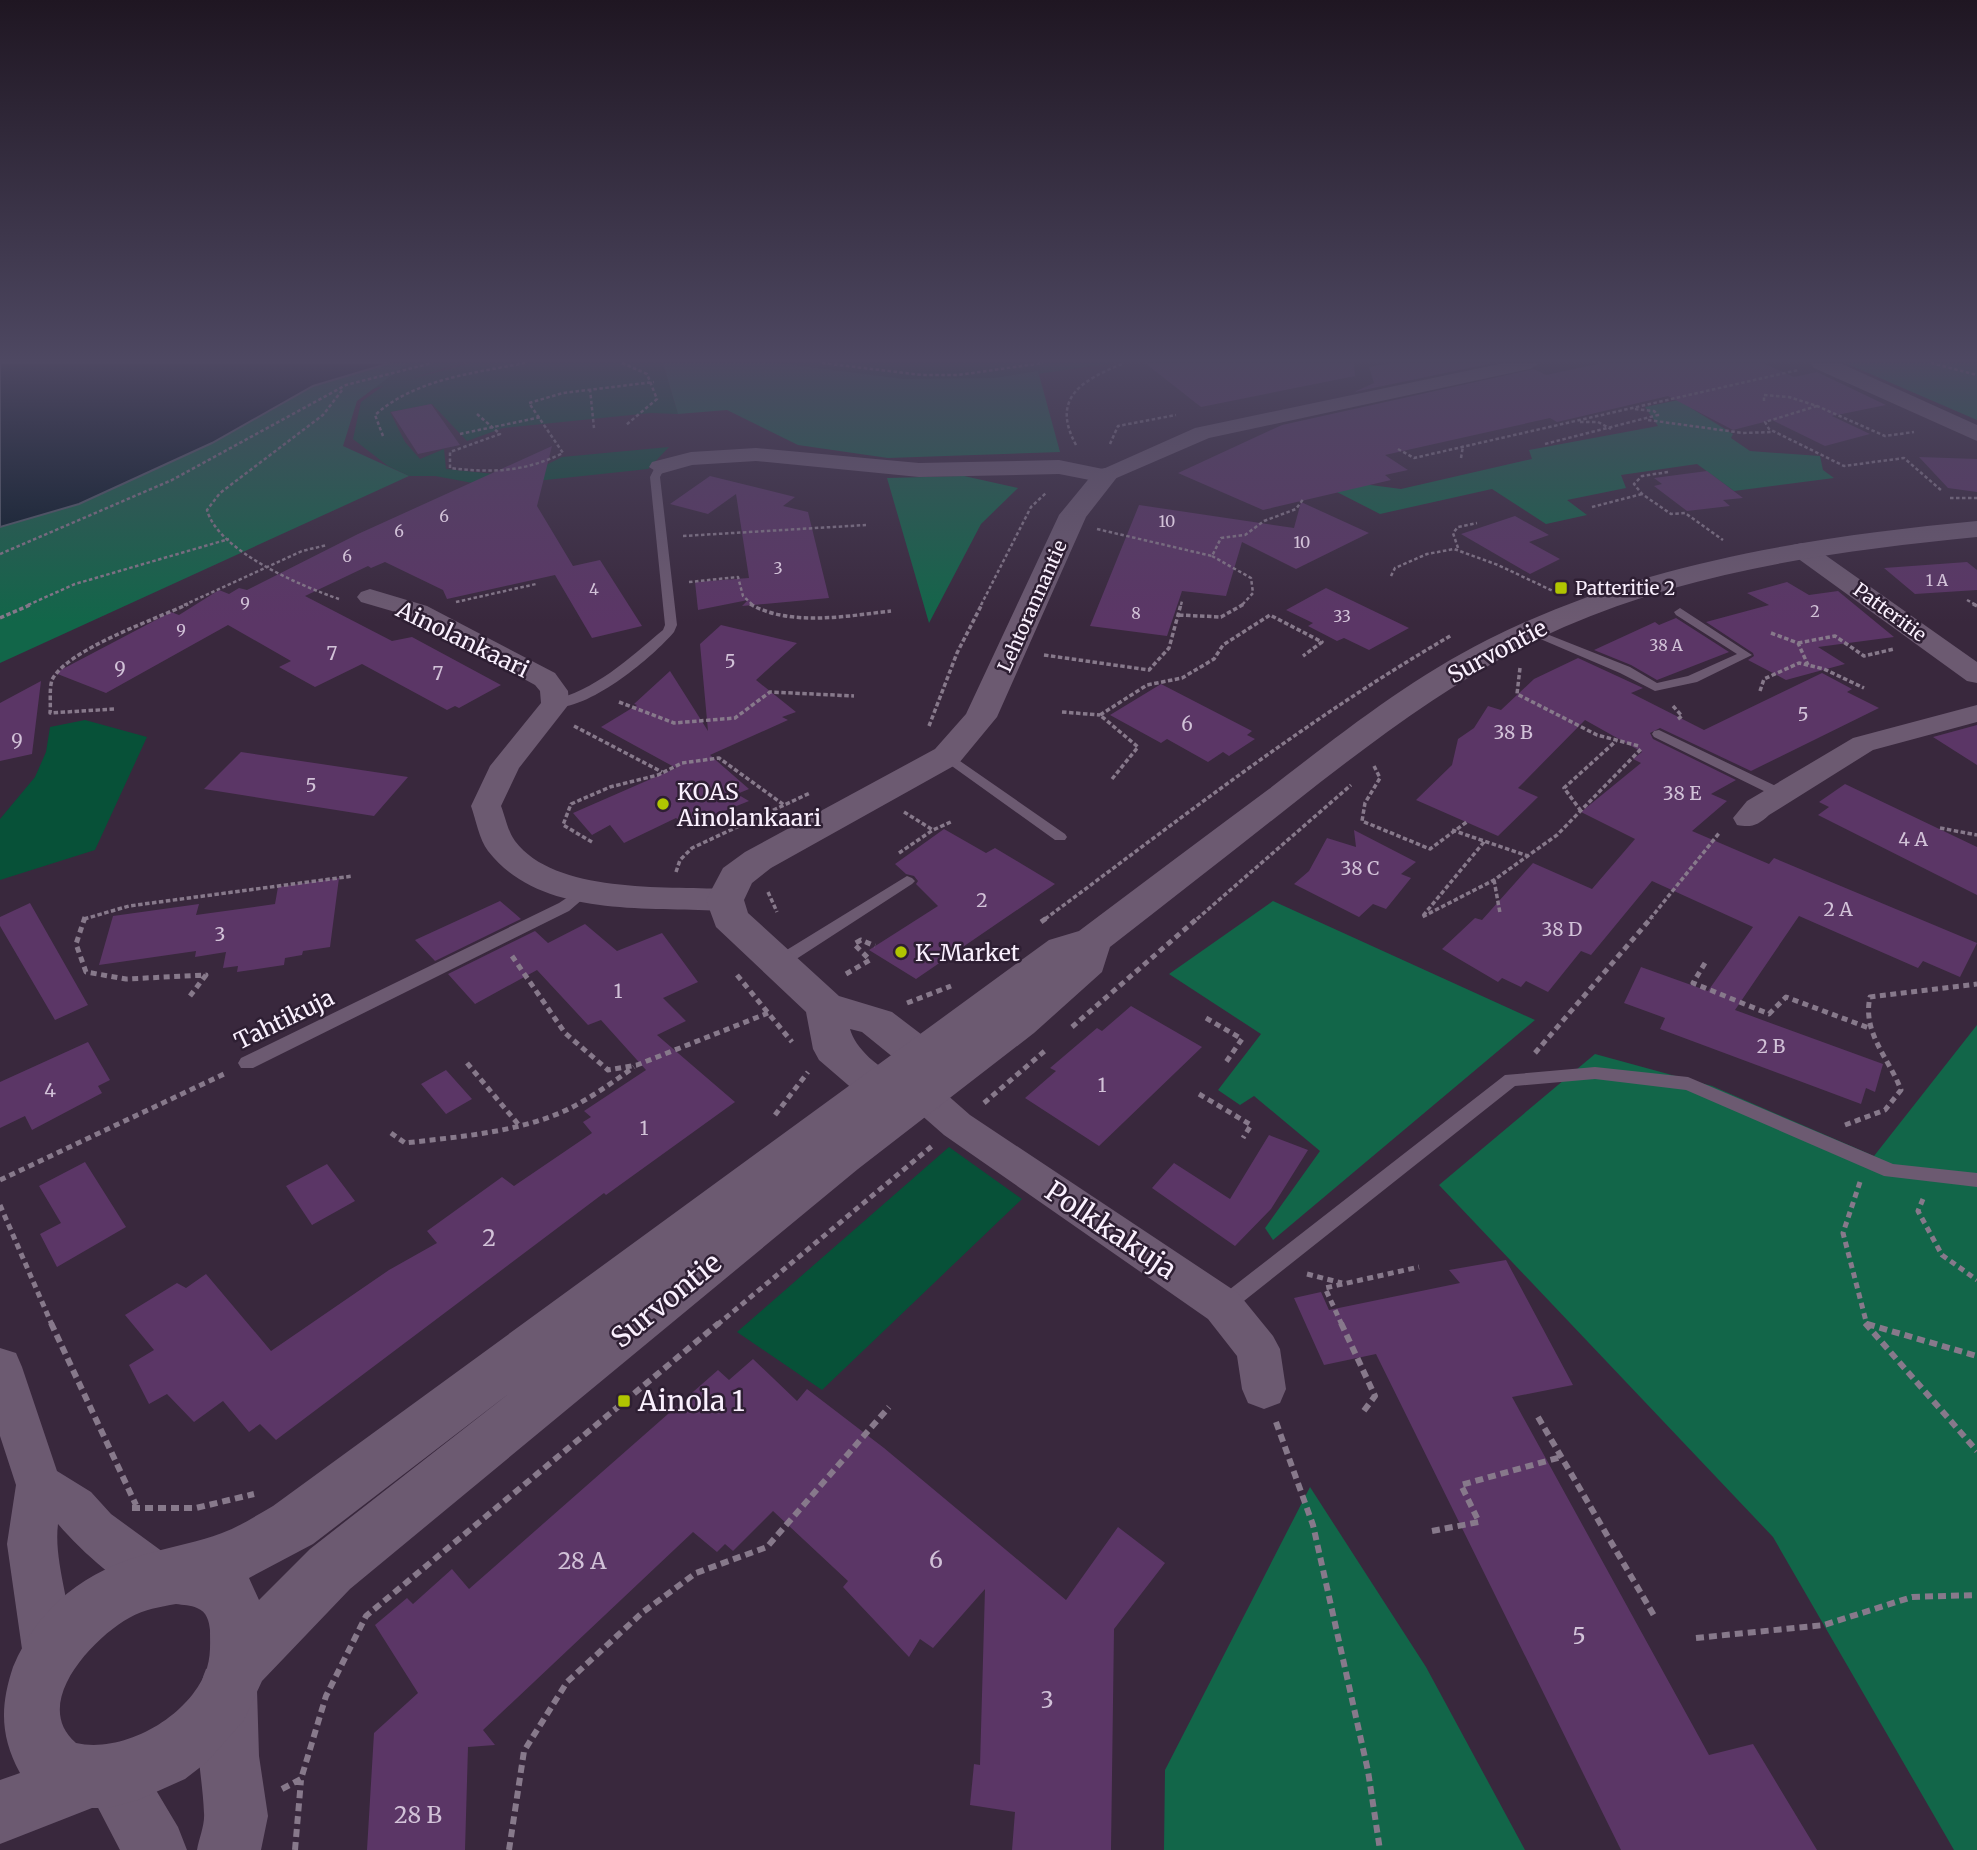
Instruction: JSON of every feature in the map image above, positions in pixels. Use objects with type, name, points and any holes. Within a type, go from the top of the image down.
[{"type":"main road","name":"Lehtorannantie","points":[[725,900],[736,876],[758,860],[981,717],[1073,514],[1089,466]]},
{"type":"main road","name":"Survontie","points":[[232,1677],[330,1569],[842,1157],[933,1092],[1063,948],[1092,941],[1409,701],[1456,671],[1530,632],[1630,592],[1751,559],[1871,539],[1977,529]]},
{"type":"main road","points":[[725,900],[730,918],[778,963],[842,987],[877,1022],[933,1092]]},
{"type":"main road","points":[[842,987],[834,1049],[877,1086]]},
{"type":"main road","name":"Survontie","points":[[167,1577],[236,1556],[293,1525],[877,1086],[933,1092]]},
{"type":"main road","points":[[0,1710],[45,1663],[69,1628],[97,1604],[127,1587],[167,1577],[201,1580],[222,1591],[236,1611],[241,1635],[232,1677],[228,1756],[232,1833]]},
{"type":"main road","points":[[45,1663],[31,1700],[31,1730],[42,1754],[62,1770],[102,1777],[155,1850]]},
{"type":"main road","points":[[0,1812],[166,1755],[190,1737],[212,1714],[232,1677]]},
{"type":"street","name":"Lehtorannantie","points":[[1089,466],[1147,449]]},
{"type":"street","points":[[660,467],[680,460],[765,454],[872,468],[1089,466]]},
{"type":"street","name":"Patteritie","points":[[1802,550],[1977,675]]},
{"type":"street","name":"Ainolankaari","points":[[355,598],[418,611],[545,679],[568,710]]},
{"type":"street","points":[[568,710],[505,766],[486,806],[501,846],[540,877],[583,891],[669,880],[725,900]]},
{"type":"street","points":[[1748,818],[1781,794],[1863,744],[1977,713]]},
{"type":"street","name":"Polkkakuja","points":[[933,1092],[1223,1306],[1258,1349],[1264,1389]]},
{"type":"street","points":[[0,1367],[39,1485],[31,1544],[45,1663]]},
{"type":"street","points":[[39,1485],[74,1508],[94,1530],[167,1577]]},
{"type":"lane","points":[[568,710],[596,692],[668,632],[671,625],[655,477],[660,467]]},
{"type":"lane","points":[[1530,632],[1625,670],[1656,687],[1692,679],[1746,655],[1681,612]]},
{"type":"lane","points":[[1659,734],[1781,794]]},
{"type":"lane","points":[[937,743],[1060,837]]},
{"type":"lane","points":[[778,963],[907,881]]},
{"type":"lane","name":"Tahtikuja","points":[[247,1063],[564,907],[583,891]]},
{"type":"lane","points":[[1223,1306],[1511,1080],[1595,1073],[1688,1084],[1891,1171],[1977,1180]]},
{"type":"path","points":[[0,554],[172,480],[228,449]]},
{"type":"path","points":[[278,449],[220,493],[207,510],[212,526],[270,566],[316,592],[355,598]]},
{"type":"path","points":[[460,449],[450,453],[450,468],[510,473],[530,470],[563,453],[561,449]]},
{"type":"path","points":[[1078,449],[1089,466]]},
{"type":"path","points":[[937,743],[957,653],[1031,507],[1089,466],[1107,449]]},
{"type":"path","points":[[1399,449],[1414,458],[1449,449]]},
{"type":"path","points":[[1461,458],[1462,449]]},
{"type":"path","points":[[1809,449],[1843,466],[1904,458],[1942,491]]},
{"type":"path","points":[[1668,472],[1642,476],[1634,484],[1642,494],[1671,514],[1685,513],[1713,533]]},
{"type":"path","points":[[1592,507],[1642,494]]},
{"type":"path","points":[[1212,556],[1221,538],[1245,535],[1264,522],[1296,509],[1304,498]]},
{"type":"path","points":[[1950,498],[1977,498]]},
{"type":"path","points":[[1458,548],[1453,533],[1458,527],[1477,523]]},
{"type":"path","points":[[662,538],[866,525]]},
{"type":"path","points":[[1090,527],[1212,556],[1251,578],[1253,593],[1241,609],[1226,619],[1179,615]]},
{"type":"path","points":[[0,618],[75,584],[229,539]]},
{"type":"path","points":[[114,709],[50,713],[52,681],[70,659],[98,643],[131,631],[185,603],[302,551],[327,545]]},
{"type":"path","points":[[1391,576],[1395,568],[1447,548],[1458,548],[1467,549],[1494,565],[1553,591]]},
{"type":"path","points":[[667,584],[738,577],[741,593],[748,603],[762,609],[805,617],[891,611]]},
{"type":"path","points":[[418,611],[536,584]]},
{"type":"path","points":[[1967,600],[1977,606]]},
{"type":"path","points":[[1043,655],[1149,670],[1162,662],[1171,649],[1182,601]]},
{"type":"path","points":[[1100,715],[1147,685],[1182,678],[1214,659],[1223,645],[1270,615],[1322,642],[1303,656]]},
{"type":"path","points":[[1771,633],[1798,643],[1835,636],[1864,656],[1904,647]]},
{"type":"path","points":[[1798,643],[1809,665]]},
{"type":"path","points":[[1511,669],[1558,645]]},
{"type":"path","points":[[1760,691],[1764,679],[1799,663],[1864,688]]},
{"type":"path","points":[[1484,842],[1422,916],[1494,880],[1557,835],[1643,747],[1597,735],[1517,694],[1520,664]]},
{"type":"path","points":[[1656,687],[1682,716],[1659,734]]},
{"type":"path","points":[[596,692],[674,723],[735,718],[770,692],[854,696]]},
{"type":"path","points":[[568,710],[662,772]]},
{"type":"path","points":[[1062,712],[1100,715],[1139,747],[1112,779]]},
{"type":"path","points":[[1581,811],[1564,788],[1617,740]]},
{"type":"path","points":[[1364,774],[1384,757]]},
{"type":"path","points":[[592,842],[564,825],[571,804],[610,787],[662,772],[682,762],[719,758],[784,805]]},
{"type":"path","points":[[1374,766],[1380,778],[1365,803],[1362,821],[1430,849],[1452,830],[1468,821]]},
{"type":"path","points":[[1062,1036],[1354,783]]},
{"type":"path","points":[[669,880],[680,860],[692,848],[820,788]]},
{"type":"path","points":[[903,811],[933,830]]},
{"type":"path","points":[[1511,1080],[1606,974],[1722,829],[1748,818]]},
{"type":"path","points":[[899,853],[933,830],[953,821]]},
{"type":"path","points":[[1940,828],[1977,835]]},
{"type":"path","points":[[1452,830],[1529,856]]},
{"type":"path","points":[[190,996],[206,975],[126,979],[86,972],[77,955],[75,933],[86,917],[129,906],[353,876]]},
{"type":"path","points":[[1494,880],[1500,913]]},
{"type":"path","points":[[768,889],[775,909],[808,944],[842,987],[870,960],[854,944],[861,940],[875,946]]},
{"type":"path","points":[[502,938],[539,999],[578,1049],[608,1070],[637,1065],[768,1013]]},
{"type":"path","points":[[1705,963],[1693,984],[1769,1014],[1786,997],[1869,1028]]},
{"type":"path","points":[[734,972],[794,1045]]},
{"type":"path","points":[[1835,1147],[1845,1124],[1885,1110],[1901,1090],[1897,1075],[1869,1028],[1865,1014],[1870,997],[1977,984]]},
{"type":"path","points":[[895,1000],[907,1003]]},
{"type":"path","points":[[1206,1018],[1242,1039],[1224,1065]]},
{"type":"path","points":[[295,1850],[301,1779],[326,1696],[366,1616],[933,1092],[1052,1045]]},
{"type":"path","name":"Tahtikuja","points":[[0,1180],[247,1063]]},
{"type":"path","points":[[467,1063],[518,1124]]},
{"type":"path","points":[[391,1133],[405,1143],[549,1117],[593,1095],[637,1065]]},
{"type":"path","points":[[1199,1094],[1251,1125],[1244,1138]]},
{"type":"path","points":[[1867,1162],[1843,1233],[1866,1323],[1977,1451]]},
{"type":"path","points":[[1931,1175],[1918,1211],[1942,1255],[1977,1280]]},
{"type":"path","points":[[0,1205],[41,1302],[136,1505]]},
{"type":"path","points":[[1363,1412],[1375,1396],[1325,1288],[1419,1267]]},
{"type":"path","points":[[1866,1323],[1977,1356]]},
{"type":"path","points":[[1264,1389],[1313,1525],[1368,1772],[1380,1850]]},
{"type":"path","points":[[509,1850],[524,1751],[567,1682],[643,1612],[696,1573],[767,1547],[889,1406]]},
{"type":"path","points":[[1538,1417],[1656,1619]]},
{"type":"path","points":[[1432,1531],[1479,1522],[1461,1485],[1561,1457]]},
{"type":"path","points":[[1696,1638],[1824,1625],[1912,1597],[1977,1595]]},
{"type":"path","points":[[232,1833],[301,1779]]},
{"type":"green space","points":[[69,449],[250,449],[0,582],[0,481]]},
{"type":"green space","points":[[198,449],[350,449],[409,476],[0,663],[0,527],[79,504]]},
{"type":"green space","points":[[366,449],[411,449],[420,459],[444,449],[446,469],[504,475],[534,471],[562,457],[667,449],[648,469],[489,486],[435,476],[409,476],[388,466]]},
{"type":"green space","points":[[828,449],[1059,449],[1060,452],[888,458]]},
{"type":"green space","points":[[1748,449],[1820,456],[1823,470],[1834,478],[1734,491],[1697,464],[1621,475],[1626,488],[1567,500],[1587,515],[1546,524],[1492,489],[1380,514],[1335,491],[1363,484],[1401,489],[1532,459],[1529,450]]},
{"type":"green space","points":[[964,476],[1018,488],[981,524],[929,623],[887,478]]},
{"type":"green space","points":[[85,720],[147,737],[95,850],[0,880],[0,819],[35,777],[46,752],[50,727]]},
{"type":"green space","points":[[1273,901],[1535,1020],[1273,1240],[1265,1228],[1320,1151],[1254,1096],[1240,1105],[1218,1090],[1261,1034],[1169,974]]},
{"type":"green space","points":[[1977,1025],[1977,1850],[1954,1850],[1773,1537],[1439,1185],[1595,1054],[1712,1086],[1874,1156]]},
{"type":"green space","points":[[949,1147],[1022,1199],[822,1390],[737,1332]]},
{"type":"green space","points":[[1310,1487],[1426,1667],[1525,1850],[1164,1850],[1165,1770]]},
{"type":"water","points":[[0,449],[198,449],[79,504],[0,527]]},
{"type":"building","points":[[415,449],[440,449],[418,454]]},
{"type":"building","points":[[545,449],[551,449],[537,506],[573,566],[600,560],[642,626],[592,638],[555,575],[447,599],[443,590],[385,562],[371,568],[368,566],[305,596],[392,641],[412,637],[501,685],[459,708],[455,706],[447,710],[362,664],[315,687],[279,667],[291,661],[228,625],[106,693],[55,673],[171,612],[179,615],[219,590],[229,594],[239,588],[247,590],[358,534]]},
{"type":"building","points":[[1229,449],[1410,449],[1385,455],[1408,470],[1385,475],[1391,480],[1263,510],[1178,473]]},
{"type":"building","points":[[1919,457],[1977,459],[1977,492],[1948,488]]},
{"type":"building","points":[[1707,471],[1743,498],[1723,500],[1730,506],[1687,511],[1654,486],[1662,484],[1654,478]]},
{"type":"building","points":[[710,476],[795,497],[783,506],[808,512],[829,598],[742,606],[748,600],[698,610],[695,582],[749,578],[736,494],[708,514],[670,504]]},
{"type":"building","points":[[1301,502],[1369,533],[1296,569],[1242,542],[1226,596],[1182,591],[1167,636],[1090,626],[1139,505],[1294,528]]},
{"type":"building","points":[[1515,516],[1549,535],[1529,542],[1560,559],[1530,574],[1461,534]]},
{"type":"building","points":[[1967,562],[1977,570],[1977,590],[1915,594],[1884,568]]},
{"type":"building","points":[[1787,582],[1809,595],[1838,591],[1894,637],[1818,647],[1845,664],[1786,680],[1748,660],[1754,656],[1753,653],[1706,622],[1769,605],[1747,593]]},
{"type":"building","points":[[1326,588],[1409,628],[1369,650],[1344,638],[1337,641],[1308,626],[1313,623],[1286,610]]},
{"type":"building","points":[[1676,618],[1729,652],[1657,680],[1631,665],[1594,650],[1655,622],[1659,625]]},
{"type":"building","points":[[721,625],[797,643],[756,680],[796,712],[782,717],[788,720],[710,755],[749,789],[737,794],[749,801],[687,826],[676,818],[624,843],[610,825],[592,835],[573,813],[676,768],[601,727],[637,705],[634,704],[670,671],[708,731],[700,644]]},
{"type":"building","points":[[1578,658],[1643,688],[1631,693],[1704,730],[1822,673],[1852,689],[1847,692],[1879,708],[1751,771],[1660,728],[1650,733],[1653,739],[1736,780],[1711,794],[1727,801],[1692,831],[1769,864],[1774,858],[1977,943],[1960,977],[1923,961],[1918,968],[1799,916],[1735,1010],[1883,1064],[1875,1092],[1866,1088],[1861,1104],[1660,1029],[1665,1018],[1624,1003],[1641,967],[1708,991],[1753,927],[1652,881],[1591,955],[1581,951],[1548,992],[1526,981],[1521,987],[1502,978],[1498,982],[1442,949],[1475,918],[1482,920],[1533,863],[1592,889],[1635,839],[1581,812],[1641,763],[1633,759],[1642,752],[1585,720],[1518,788],[1538,797],[1498,836],[1416,800],[1452,765],[1458,739],[1474,728],[1488,706],[1501,710],[1534,679]]},
{"type":"building","points":[[41,681],[32,754],[0,761],[0,703]]},
{"type":"building","points":[[1161,684],[1252,731],[1247,735],[1255,739],[1229,756],[1223,752],[1208,762],[1167,739],[1161,743],[1110,715]]},
{"type":"building","points":[[1977,725],[1977,765],[1933,737]]},
{"type":"building","points":[[241,752],[408,777],[374,816],[204,789]]},
{"type":"building","points":[[1845,784],[1977,847],[1977,895],[1818,815],[1829,807],[1819,802]]},
{"type":"building","points":[[944,829],[986,853],[995,848],[1055,884],[916,979],[869,950],[938,906],[916,884],[918,881],[914,876],[906,874],[895,864]]},
{"type":"building","points":[[1354,830],[1416,862],[1401,874],[1411,878],[1386,909],[1373,904],[1359,917],[1294,884],[1309,871],[1327,838],[1356,847]]},
{"type":"building","points":[[339,878],[330,947],[303,951],[302,955],[285,958],[284,965],[237,972],[238,966],[223,968],[226,952],[195,957],[196,951],[99,965],[113,916],[199,904],[196,915],[275,904],[278,887]]},
{"type":"building","points":[[500,901],[521,919],[435,961],[415,940]]},
{"type":"building","points":[[30,903],[88,1005],[55,1020],[0,926],[0,917]]},
{"type":"building","points":[[585,924],[617,951],[662,933],[698,982],[663,998],[686,1021],[657,1035],[735,1102],[606,1195],[604,1193],[276,1440],[260,1424],[249,1432],[223,1401],[194,1422],[167,1394],[149,1404],[129,1365],[154,1350],[125,1315],[177,1283],[186,1288],[206,1274],[271,1351],[389,1270],[437,1243],[427,1231],[502,1177],[514,1186],[592,1133],[583,1122],[591,1117],[584,1111],[646,1070],[601,1020],[588,1025],[537,970],[475,1004],[448,974],[535,931],[548,943]]},
{"type":"building","points":[[1131,1006],[1202,1047],[1099,1146],[1025,1098],[1056,1071],[1050,1068],[1097,1028],[1102,1031]]},
{"type":"building","points":[[88,1042],[110,1080],[98,1086],[102,1093],[32,1130],[25,1116],[0,1128],[0,1082]]},
{"type":"building","points":[[446,1070],[472,1099],[446,1114],[421,1084]]},
{"type":"building","points":[[1269,1135],[1308,1150],[1271,1209],[1235,1246],[1152,1188],[1174,1163],[1230,1199]]},
{"type":"building","points":[[85,1162],[126,1227],[57,1267],[40,1234],[61,1223],[39,1186]]},
{"type":"building","points":[[327,1164],[355,1201],[312,1225],[286,1186]]},
{"type":"building","points":[[1506,1260],[1573,1385],[1512,1397],[1709,1755],[1753,1744],[1817,1850],[1621,1850],[1376,1354],[1324,1365],[1294,1298],[1321,1292],[1329,1310],[1460,1283],[1449,1270]]},
{"type":"building","points":[[753,1359],[797,1401],[807,1389],[884,1448],[1066,1600],[1118,1527],[1165,1563],[1114,1629],[1111,1850],[1012,1850],[1015,1812],[970,1805],[974,1764],[980,1765],[985,1589],[933,1648],[920,1639],[909,1657],[843,1587],[848,1581],[773,1511],[733,1551],[725,1544],[717,1552],[693,1532],[483,1730],[495,1745],[468,1747],[465,1850],[367,1850],[374,1733],[418,1693],[375,1625],[407,1598],[413,1604],[452,1569],[469,1589],[718,1370],[729,1380]]},
{"type":"place","name":"Patteritie 2","points":[[1561,588]]},
{"type":"place","name":"KOAS Ainolankaari","points":[[663,804]]},
{"type":"place","name":"K-Market","points":[[901,952]]},
{"type":"place","name":"Ainola 1","points":[[624,1401]]}]
